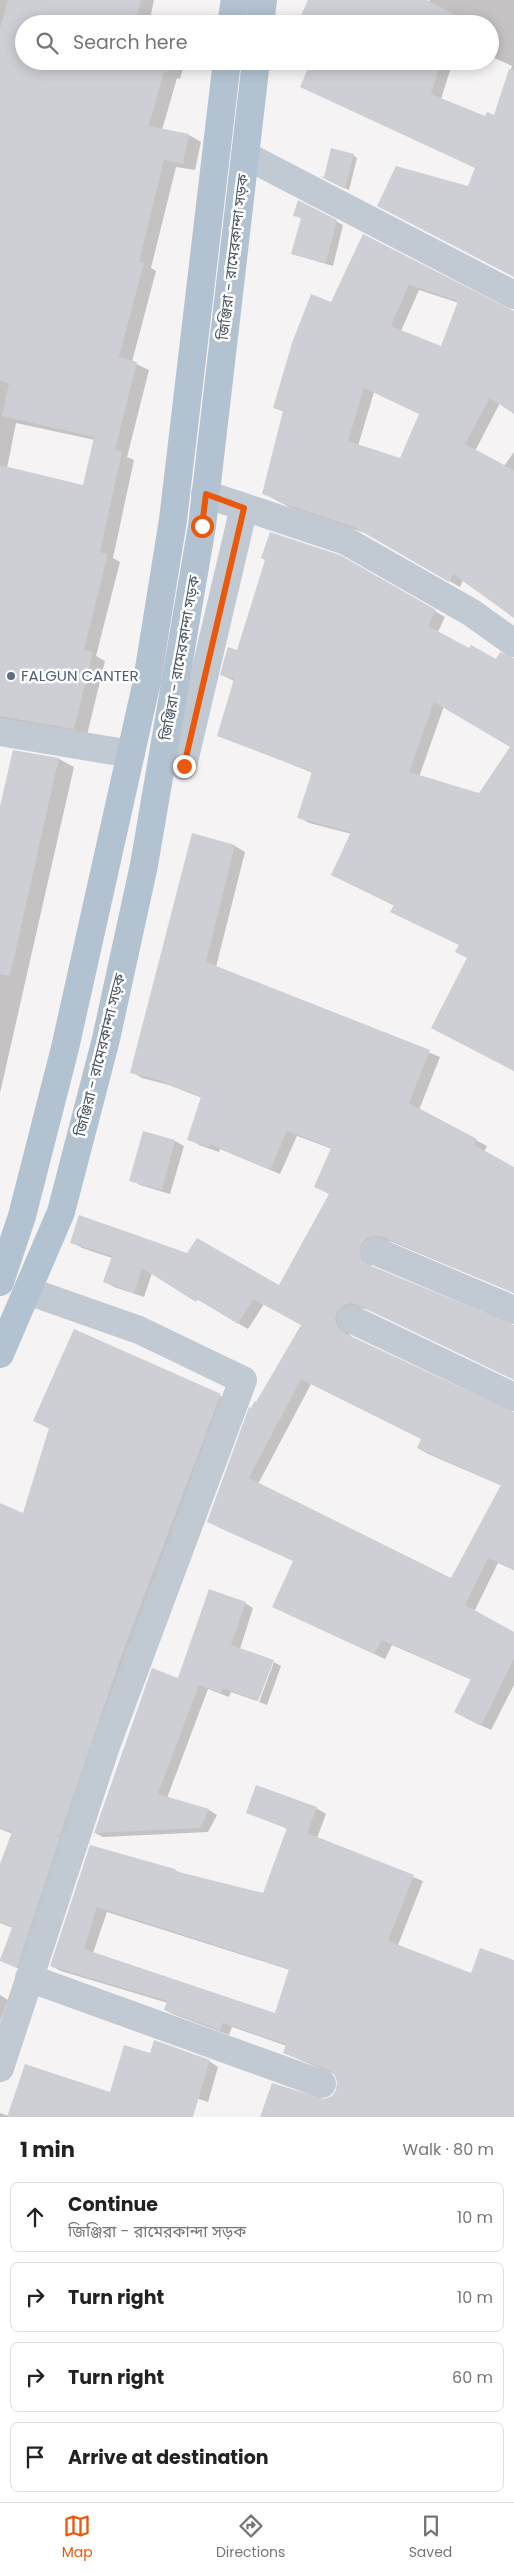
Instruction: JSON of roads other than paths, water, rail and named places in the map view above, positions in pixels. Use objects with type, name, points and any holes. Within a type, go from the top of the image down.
[{"type":"main road","points":[[233,15],[234,0]]},
{"type":"main road","points":[[261,15],[263,0]]},
{"type":"main road","name":"জিঞ্জিরা - রামেরকান্দা সড়ক","points":[[0,1282],[22,1216],[65,1048],[147,680],[173,520],[226,70]]},
{"type":"main road","name":"জিঞ্জিরা - রামেরকান্দা সড়ক","points":[[0,1354],[61,1212],[106,1039],[147,846],[176,687],[206,494],[255,70]]},
{"type":"street","points":[[245,155],[514,295]]},
{"type":"street","points":[[206,494],[346,542],[472,613],[514,643]]},
{"type":"street","points":[[184,766],[244,508]]},
{"type":"street","points":[[0,732],[130,754]]},
{"type":"street","points":[[374,1251],[514,1310]]},
{"type":"street","points":[[0,2068],[106,1746],[243,1380],[139,1330],[28,1291]]},
{"type":"street","points":[[351,1319],[514,1397]]},
{"type":"street","points":[[29,1978],[322,2084]]},
{"type":"place","name":"FALGUN CANTER","points":[[11,676]]}]
